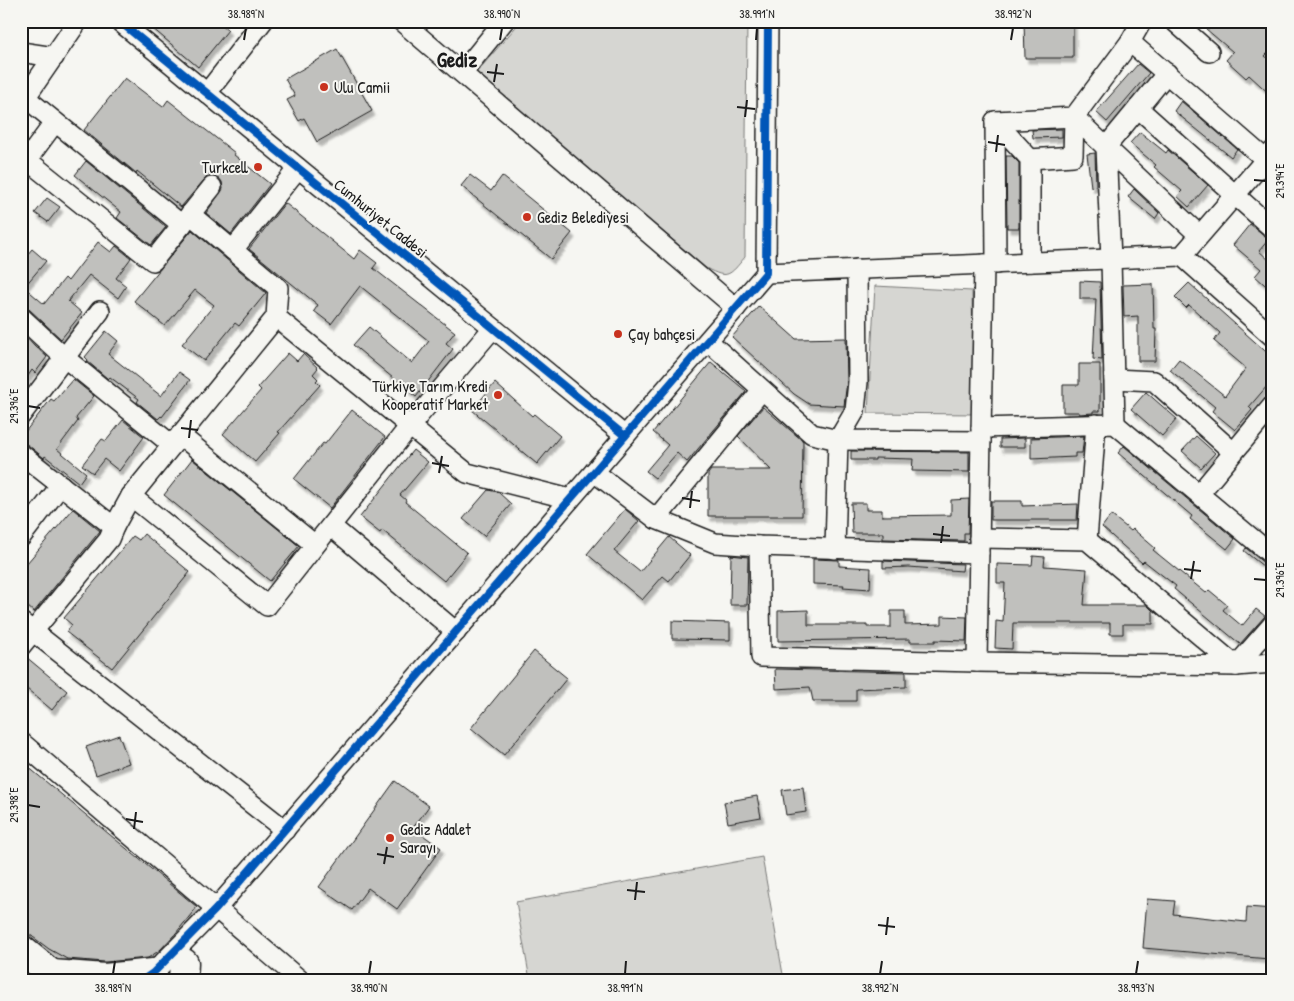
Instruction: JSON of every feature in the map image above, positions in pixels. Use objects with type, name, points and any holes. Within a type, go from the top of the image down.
[{"type":"highway","points":[[21,949],[55,977],[105,978],[167,975]]},
{"type":"street","points":[[21,646],[27,627],[109,540],[131,496],[276,317],[278,288],[233,250],[186,220],[56,122],[23,101],[78,21]]},
{"type":"street","name":"Cumhuriyet Caddesi","points":[[119,21],[625,436]]},
{"type":"street","points":[[401,21],[736,308]]},
{"type":"street","points":[[462,74],[504,21]]},
{"type":"street","points":[[167,975],[216,909],[766,273],[768,21]]},
{"type":"street","points":[[1030,159],[1074,156],[1074,117],[1130,42],[1142,21]]},
{"type":"street","points":[[1174,21],[1208,52]]},
{"type":"street","points":[[207,93],[254,24]]},
{"type":"street","points":[[1130,42],[1270,155],[1234,194],[1182,256]]},
{"type":"street","points":[[21,52],[54,57]]},
{"type":"street","points":[[1087,540],[1114,379],[1106,147],[1167,73]]},
{"type":"street","points":[[1138,108],[1273,230]]},
{"type":"street","points":[[995,121],[1074,117],[1199,235]]},
{"type":"street","points":[[995,121],[1030,159],[1030,262]]},
{"type":"street","points":[[977,662],[981,434],[995,121]]},
{"type":"street","points":[[56,122],[24,164],[153,262],[212,187]]},
{"type":"street","points":[[233,250],[298,168]]},
{"type":"street","points":[[766,273],[1182,256],[1273,337]]},
{"type":"street","points":[[835,549],[838,440],[855,411],[858,382],[857,269]]},
{"type":"street","points":[[21,416],[100,311]]},
{"type":"street","points":[[21,317],[65,358],[315,545]]},
{"type":"street","points":[[276,317],[466,473],[570,499]]},
{"type":"street","points":[[131,496],[267,606],[409,427],[493,328]]},
{"type":"street","points":[[708,341],[812,434],[838,440],[981,434],[1106,424],[1199,494],[1273,556]]},
{"type":"street","points":[[1114,379],[1154,381],[1233,452]]},
{"type":"street","points":[[656,519],[762,390]]},
{"type":"street","points":[[1199,494],[1273,405]]},
{"type":"street","points":[[21,454],[114,527]]},
{"type":"street","points":[[594,472],[656,519],[715,543],[835,549],[979,546],[1087,540],[1236,666]]},
{"type":"street","points":[[22,535],[61,485]]},
{"type":"street","points":[[331,526],[456,632]]},
{"type":"street","points":[[759,546],[761,657],[1236,666],[1273,663]]},
{"type":"street","points":[[1236,666],[1273,624]]},
{"type":"street","points":[[27,627],[285,830]]},
{"type":"street","points":[[21,742],[300,980]]},
{"type":"street","points":[[167,975],[216,909]]},
{"type":"shaded area","points":[[521,21],[747,21],[745,257],[732,272],[724,275],[706,268],[476,73]]},
{"type":"shaded area","points":[[875,286],[972,291],[974,414],[868,413]]},
{"type":"shaded area","points":[[762,857],[784,980],[530,980],[516,902]]},
{"type":"building","points":[[144,21],[218,21],[228,30],[198,67]]},
{"type":"building","points":[[1024,21],[1073,21],[1073,58],[1025,58]]},
{"type":"building","points":[[1213,21],[1273,21],[1273,48],[1265,56],[1273,63],[1273,97],[1249,75],[1246,78],[1226,60],[1233,52],[1206,29]]},
{"type":"building","name":"Ulu Camii","points":[[337,49],[372,111],[317,142],[304,118],[299,121],[287,100],[295,96],[285,79]]},
{"type":"building","points":[[1138,64],[1149,73],[1107,122],[1096,112]]},
{"type":"building","points":[[125,78],[163,107],[168,100],[235,153],[234,155],[270,184],[231,234],[206,213],[223,189],[219,178],[207,177],[181,207],[84,130]]},
{"type":"building","points":[[1181,101],[1237,149],[1231,157],[1174,111]]},
{"type":"building","points":[[1062,129],[1062,137],[1033,138],[1032,130]]},
{"type":"building","points":[[1140,132],[1166,153],[1168,150],[1208,185],[1189,207],[1177,196],[1182,191],[1130,143]]},
{"type":"building","points":[[1095,153],[1096,186],[1091,187],[1087,154]]},
{"type":"building","points":[[1006,156],[1012,156],[1019,163],[1019,228],[1007,228]]},
{"type":"building","points":[[86,161],[166,227],[151,245],[117,218],[121,212],[75,175]]},
{"type":"building","name":"Gediz Belediyesi","points":[[470,175],[491,191],[502,176],[572,233],[551,259],[461,186]]},
{"type":"building","points":[[1134,189],[1159,213],[1155,219],[1128,197]]},
{"type":"building","points":[[47,198],[60,207],[48,222],[35,213]]},
{"type":"building","points":[[285,203],[354,259],[360,250],[377,263],[373,268],[455,332],[446,343],[453,349],[416,397],[353,345],[369,327],[412,363],[429,341],[360,286],[331,324],[314,311],[318,305],[249,249]]},
{"type":"building","points":[[1250,224],[1269,239],[1259,251],[1269,260],[1273,256],[1273,292],[1255,276],[1261,269],[1233,245]]},
{"type":"building","points":[[192,230],[266,293],[239,326],[235,323],[204,361],[182,344],[214,305],[195,290],[165,326],[134,301]]},
{"type":"building","points":[[98,242],[111,252],[116,246],[131,258],[116,278],[126,286],[118,298],[89,275],[68,301],[82,313],[61,339],[29,309],[21,304],[21,262],[32,249],[46,261],[24,287],[44,304],[65,278],[68,281]]},
{"type":"building","points":[[1080,281],[1100,282],[1102,360],[1093,359],[1096,299],[1080,299]]},
{"type":"building","points":[[1189,283],[1273,358],[1273,379],[1249,407],[1252,410],[1235,430],[1212,411],[1215,407],[1170,370],[1179,359],[1225,396],[1246,368],[1214,341],[1220,333],[1189,305],[1186,308],[1175,297]]},
{"type":"building","points":[[1153,284],[1154,329],[1156,329],[1155,361],[1138,361],[1138,316],[1124,317],[1123,285]]},
{"type":"building","points":[[759,306],[796,339],[846,338],[847,381],[844,406],[809,404],[794,394],[732,337]]},
{"type":"building","points":[[106,331],[118,341],[108,354],[161,396],[179,372],[190,380],[162,417],[158,419],[137,402],[139,399],[110,377],[108,379],[87,361],[85,357]]},
{"type":"building","points":[[22,334],[47,357],[35,373],[32,370],[21,386]]},
{"type":"building","points":[[288,353],[297,361],[303,354],[318,368],[313,374],[318,379],[316,381],[320,385],[278,432],[280,433],[255,462],[223,434],[261,390],[258,387]]},
{"type":"building","points":[[711,362],[746,391],[687,462],[677,453],[655,478],[646,471],[668,445],[653,432]]},
{"type":"building","points":[[1079,364],[1100,364],[1100,411],[1079,414],[1079,412],[1063,412],[1063,385],[1079,385]]},
{"type":"building","points":[[73,379],[94,396],[76,418],[78,421],[57,449],[86,473],[79,483],[45,456],[44,458],[28,445],[21,443],[21,437],[51,399],[54,401]]},
{"type":"building","points":[[495,383],[532,416],[534,414],[560,436],[537,464],[472,410]]},
{"type":"building","points":[[1146,392],[1177,419],[1162,436],[1131,409]]},
{"type":"building","points":[[763,407],[803,441],[802,516],[708,516],[708,474],[711,470],[771,470],[738,436]]},
{"type":"building","points":[[352,410],[385,437],[330,508],[294,479]]},
{"type":"building","points":[[123,420],[144,437],[119,471],[104,459],[93,473],[82,465],[102,439],[106,441]]},
{"type":"building","points":[[1084,436],[1082,453],[1075,453],[1075,457],[1031,459],[1031,438]]},
{"type":"building","points":[[1196,436],[1215,453],[1201,468],[1182,451]]},
{"type":"building","points":[[1025,438],[1025,447],[1000,447],[1000,439]]},
{"type":"building","points":[[1124,446],[1235,539],[1227,549],[1190,519],[1192,516],[1118,453]]},
{"type":"building","points":[[413,450],[428,462],[400,495],[406,500],[405,502],[467,553],[444,581],[382,530],[380,533],[360,517]]},
{"type":"building","points":[[851,451],[969,452],[969,472],[912,471],[913,459],[875,458],[875,460],[851,460]]},
{"type":"building","points":[[192,459],[299,546],[270,581],[164,495]]},
{"type":"building","points":[[488,490],[498,492],[511,504],[484,536],[463,519]]},
{"type":"building","points":[[969,499],[968,533],[964,533],[964,541],[883,539],[883,533],[852,533],[851,503],[866,503],[866,510],[882,510],[882,516],[951,515],[951,500]]},
{"type":"building","points":[[991,501],[1022,501],[1022,506],[1078,504],[1077,520],[991,520]]},
{"type":"building","points":[[73,509],[100,531],[34,612],[21,601],[21,570]]},
{"type":"building","points":[[625,509],[639,521],[614,551],[640,572],[669,537],[690,555],[669,581],[663,576],[642,600],[587,554]]},
{"type":"building","points":[[1111,515],[1131,531],[1133,529],[1155,548],[1153,550],[1206,593],[1209,590],[1227,605],[1223,610],[1242,626],[1256,609],[1265,616],[1240,644],[1174,589],[1176,586],[1144,561],[1142,563],[1102,527]]},
{"type":"building","points":[[144,534],[190,572],[112,668],[66,632],[72,625],[64,618],[133,536],[139,540]]},
{"type":"building","points":[[1246,548],[1266,565],[1273,567],[1273,574],[1244,551]]},
{"type":"building","points":[[731,555],[748,557],[747,605],[730,605]]},
{"type":"building","points":[[1033,556],[1045,557],[1044,566],[1087,569],[1084,605],[1147,605],[1153,611],[1153,624],[1123,624],[1123,634],[1110,634],[1110,623],[1013,623],[1012,649],[995,648],[996,621],[1003,622],[1005,583],[997,583],[997,564],[1032,565]]},
{"type":"building","points":[[813,559],[839,560],[839,566],[871,568],[870,589],[843,587],[844,585],[813,584]]},
{"type":"building","points":[[883,561],[963,564],[962,571],[909,567],[883,568]]},
{"type":"building","points":[[808,610],[808,625],[891,627],[891,611],[905,611],[905,625],[942,624],[942,616],[967,617],[966,641],[935,640],[935,642],[910,642],[910,639],[778,641],[778,611]]},
{"type":"building","points":[[672,621],[730,623],[730,640],[672,639]]},
{"type":"building","points":[[534,651],[567,678],[504,755],[471,728]]},
{"type":"building","points":[[25,656],[67,691],[52,710],[21,684],[21,657]]},
{"type":"building","points":[[775,669],[906,672],[906,687],[856,689],[856,701],[813,701],[810,687],[776,689]]},
{"type":"building","points":[[119,735],[129,763],[96,775],[86,747]]},
{"type":"building","points":[[21,761],[197,907],[160,950],[148,958],[105,962],[67,959],[49,949],[21,928]]},
{"type":"building","name":"Gediz Adalet Sarayı","points":[[395,781],[429,806],[413,828],[441,848],[397,909],[368,888],[352,910],[319,887]]},
{"type":"building","points":[[803,787],[806,812],[786,815],[782,790]]},
{"type":"building","points":[[757,796],[761,817],[728,823],[724,802]]},
{"type":"building","points":[[1147,899],[1175,901],[1173,914],[1246,922],[1247,907],[1273,909],[1269,959],[1143,948]]},
{"type":"cycle path","points":[[119,21],[625,436]]},
{"type":"cycle path","points":[[143,980],[153,973],[216,909],[766,273],[768,21]]},
{"type":"place","name":"Ulu Camii","points":[[324,87]]},
{"type":"place","name":"Turkcell","points":[[258,167]]},
{"type":"place","name":"Gediz Belediyesi","points":[[527,217]]},
{"type":"place","name":"Çay bahçesi","points":[[618,334]]},
{"type":"place","name":"Türkiye Tarım Kredi Kooperatif Market","points":[[498,395]]},
{"type":"place","name":"Gediz Adalet Sarayı","points":[[390,838]]},
{"type":"district","name":"Gediz","points":[[457,59]]}]
